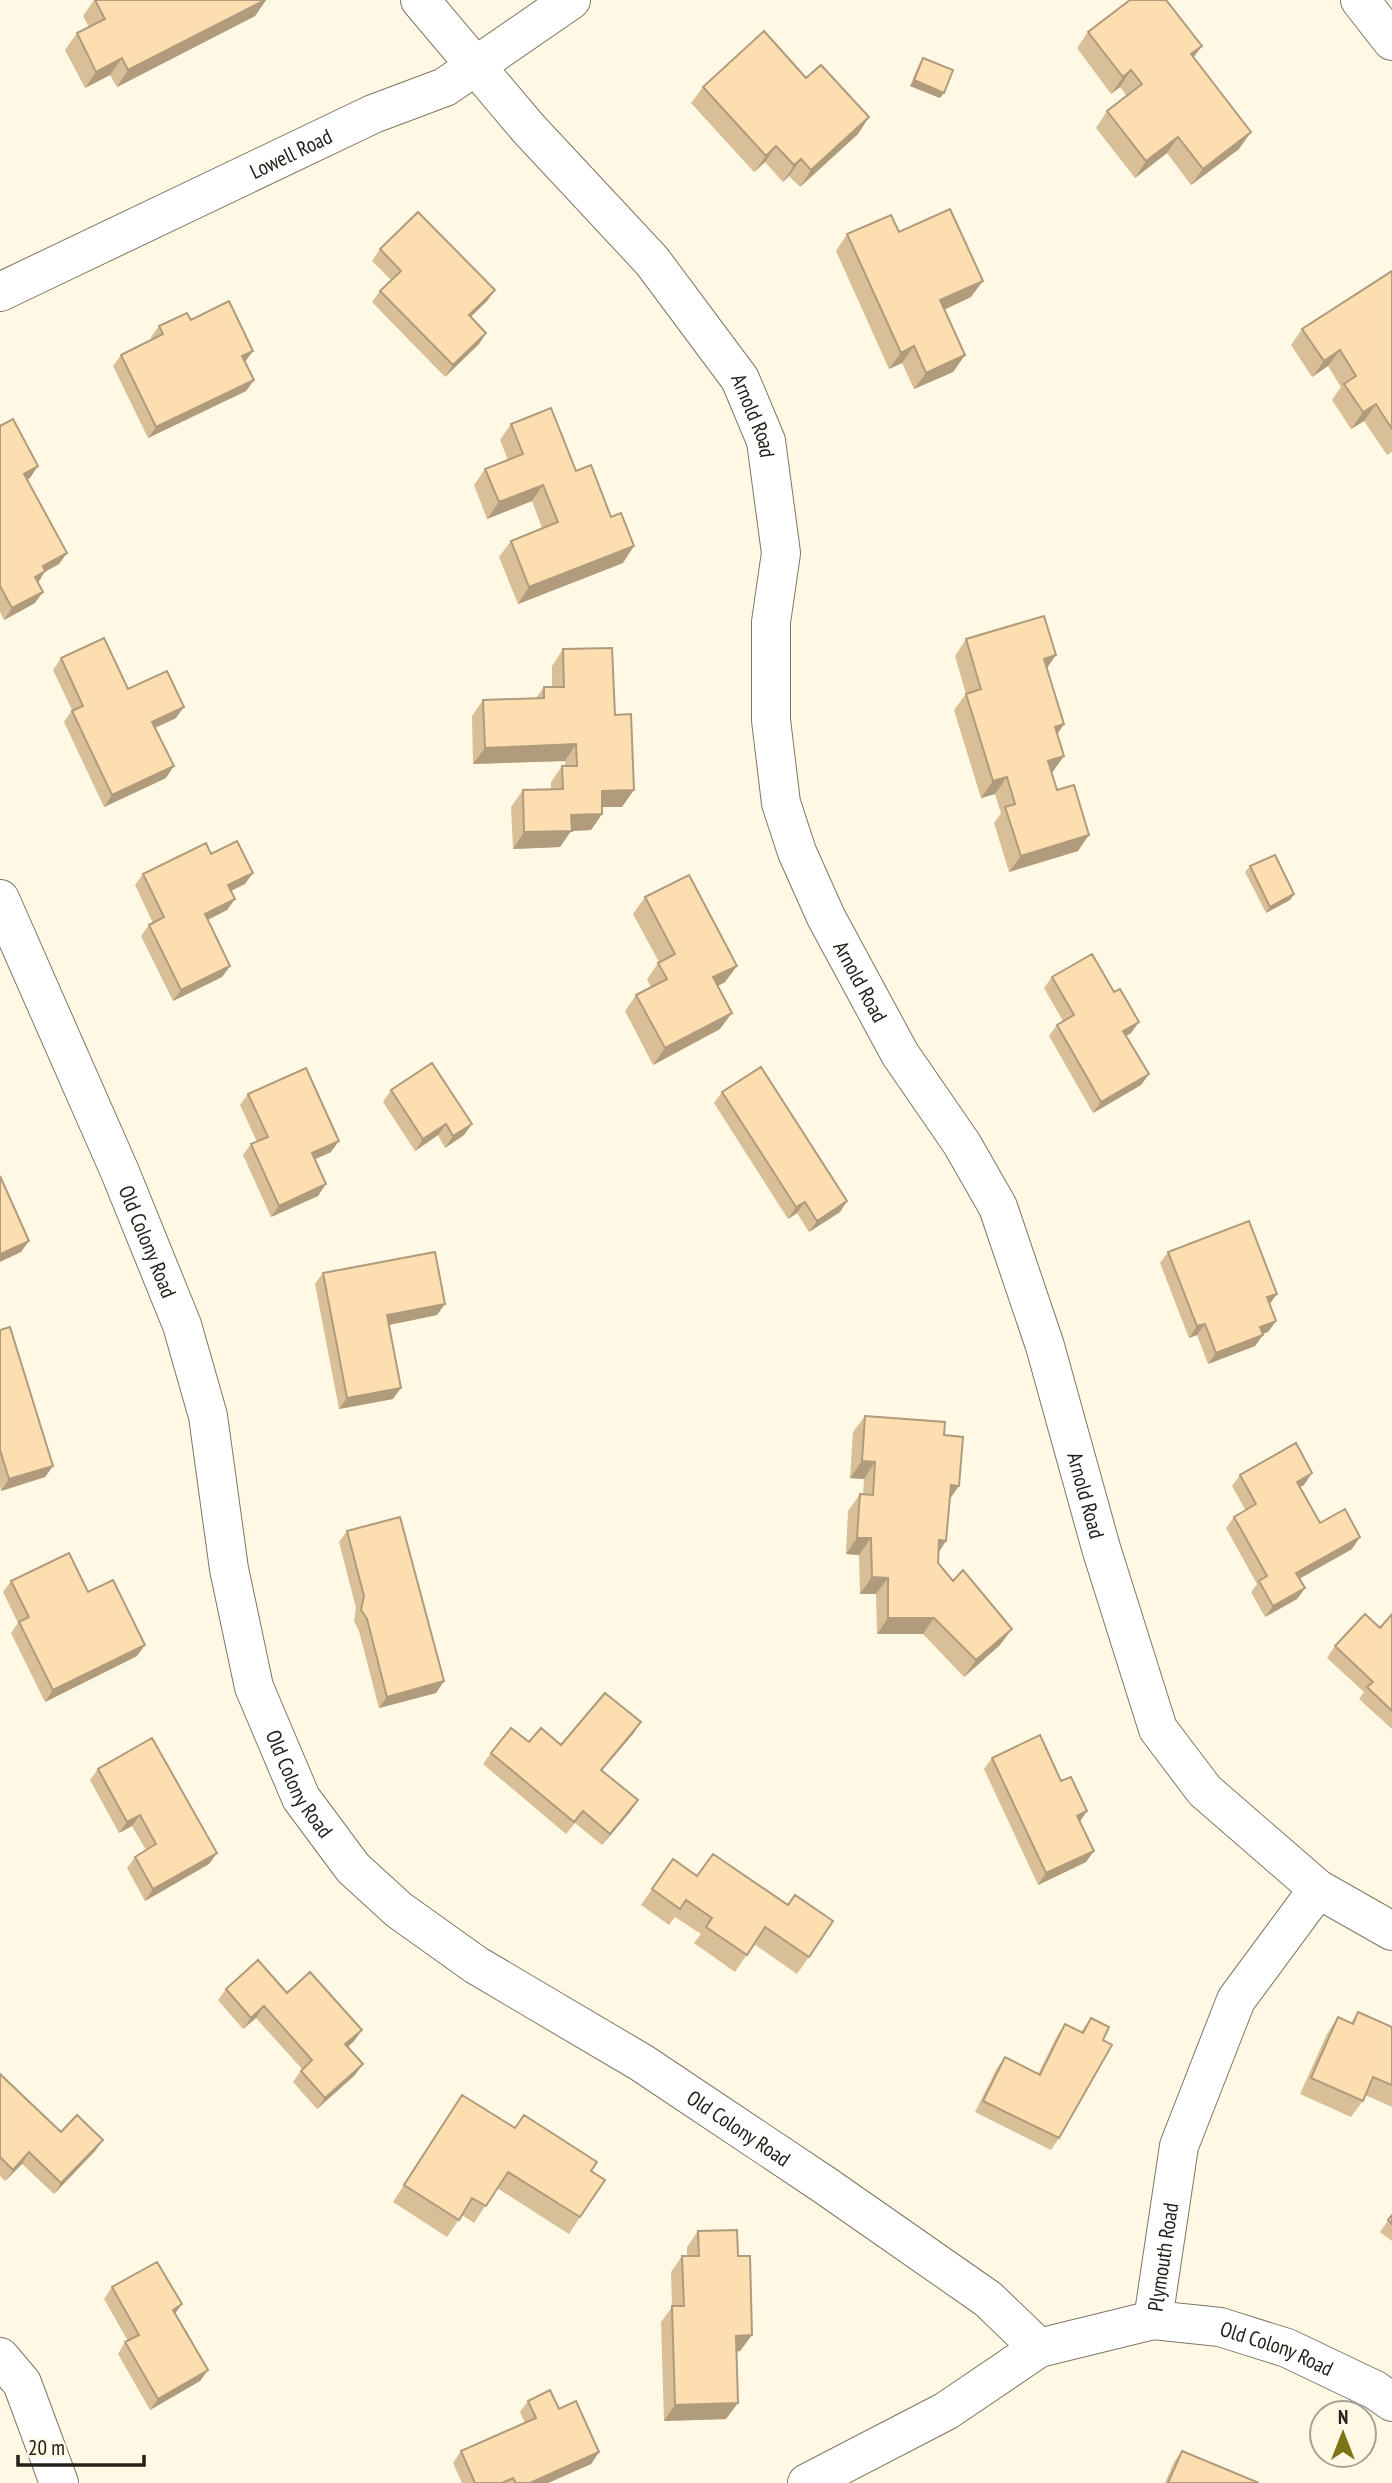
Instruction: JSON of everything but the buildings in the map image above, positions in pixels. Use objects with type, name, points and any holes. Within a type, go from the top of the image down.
[{"type":"street","name":"Arnold Road","points":[[420,0],[528,128],[652,261],[740,379],[766,442],[781,553],[771,622],[771,720],[781,803],[797,852],[826,917],[900,1054],[962,1144],[998,1207],[1045,1346],[1101,1548],[1158,1729],[1205,1791],[1318,1889],[1392,1931]]},
{"type":"street","name":"Lowell Road","points":[[0,292],[373,114],[446,87],[571,0]]},
{"type":"street","points":[[1360,0],[1392,41]]},
{"type":"street","name":"Old Colony Road","points":[[0,900],[120,1172],[182,1325],[208,1416],[229,1569],[254,1687],[301,1798],[353,1868],[399,1910],[477,1965],[642,2063],[826,2186],[988,2299],[1039,2348]]},
{"type":"street","name":"Plymouth Road","points":[[807,2483],[946,2411],[1039,2348],[1153,2320],[1179,2146],[1236,2000],[1318,1889]]},
{"type":"street","name":"Old Colony Road","points":[[1153,2320],[1220,2327],[1287,2348],[1375,2390],[1392,2402]]},
{"type":"street","points":[[0,2357],[22,2383],[59,2483]]}]
